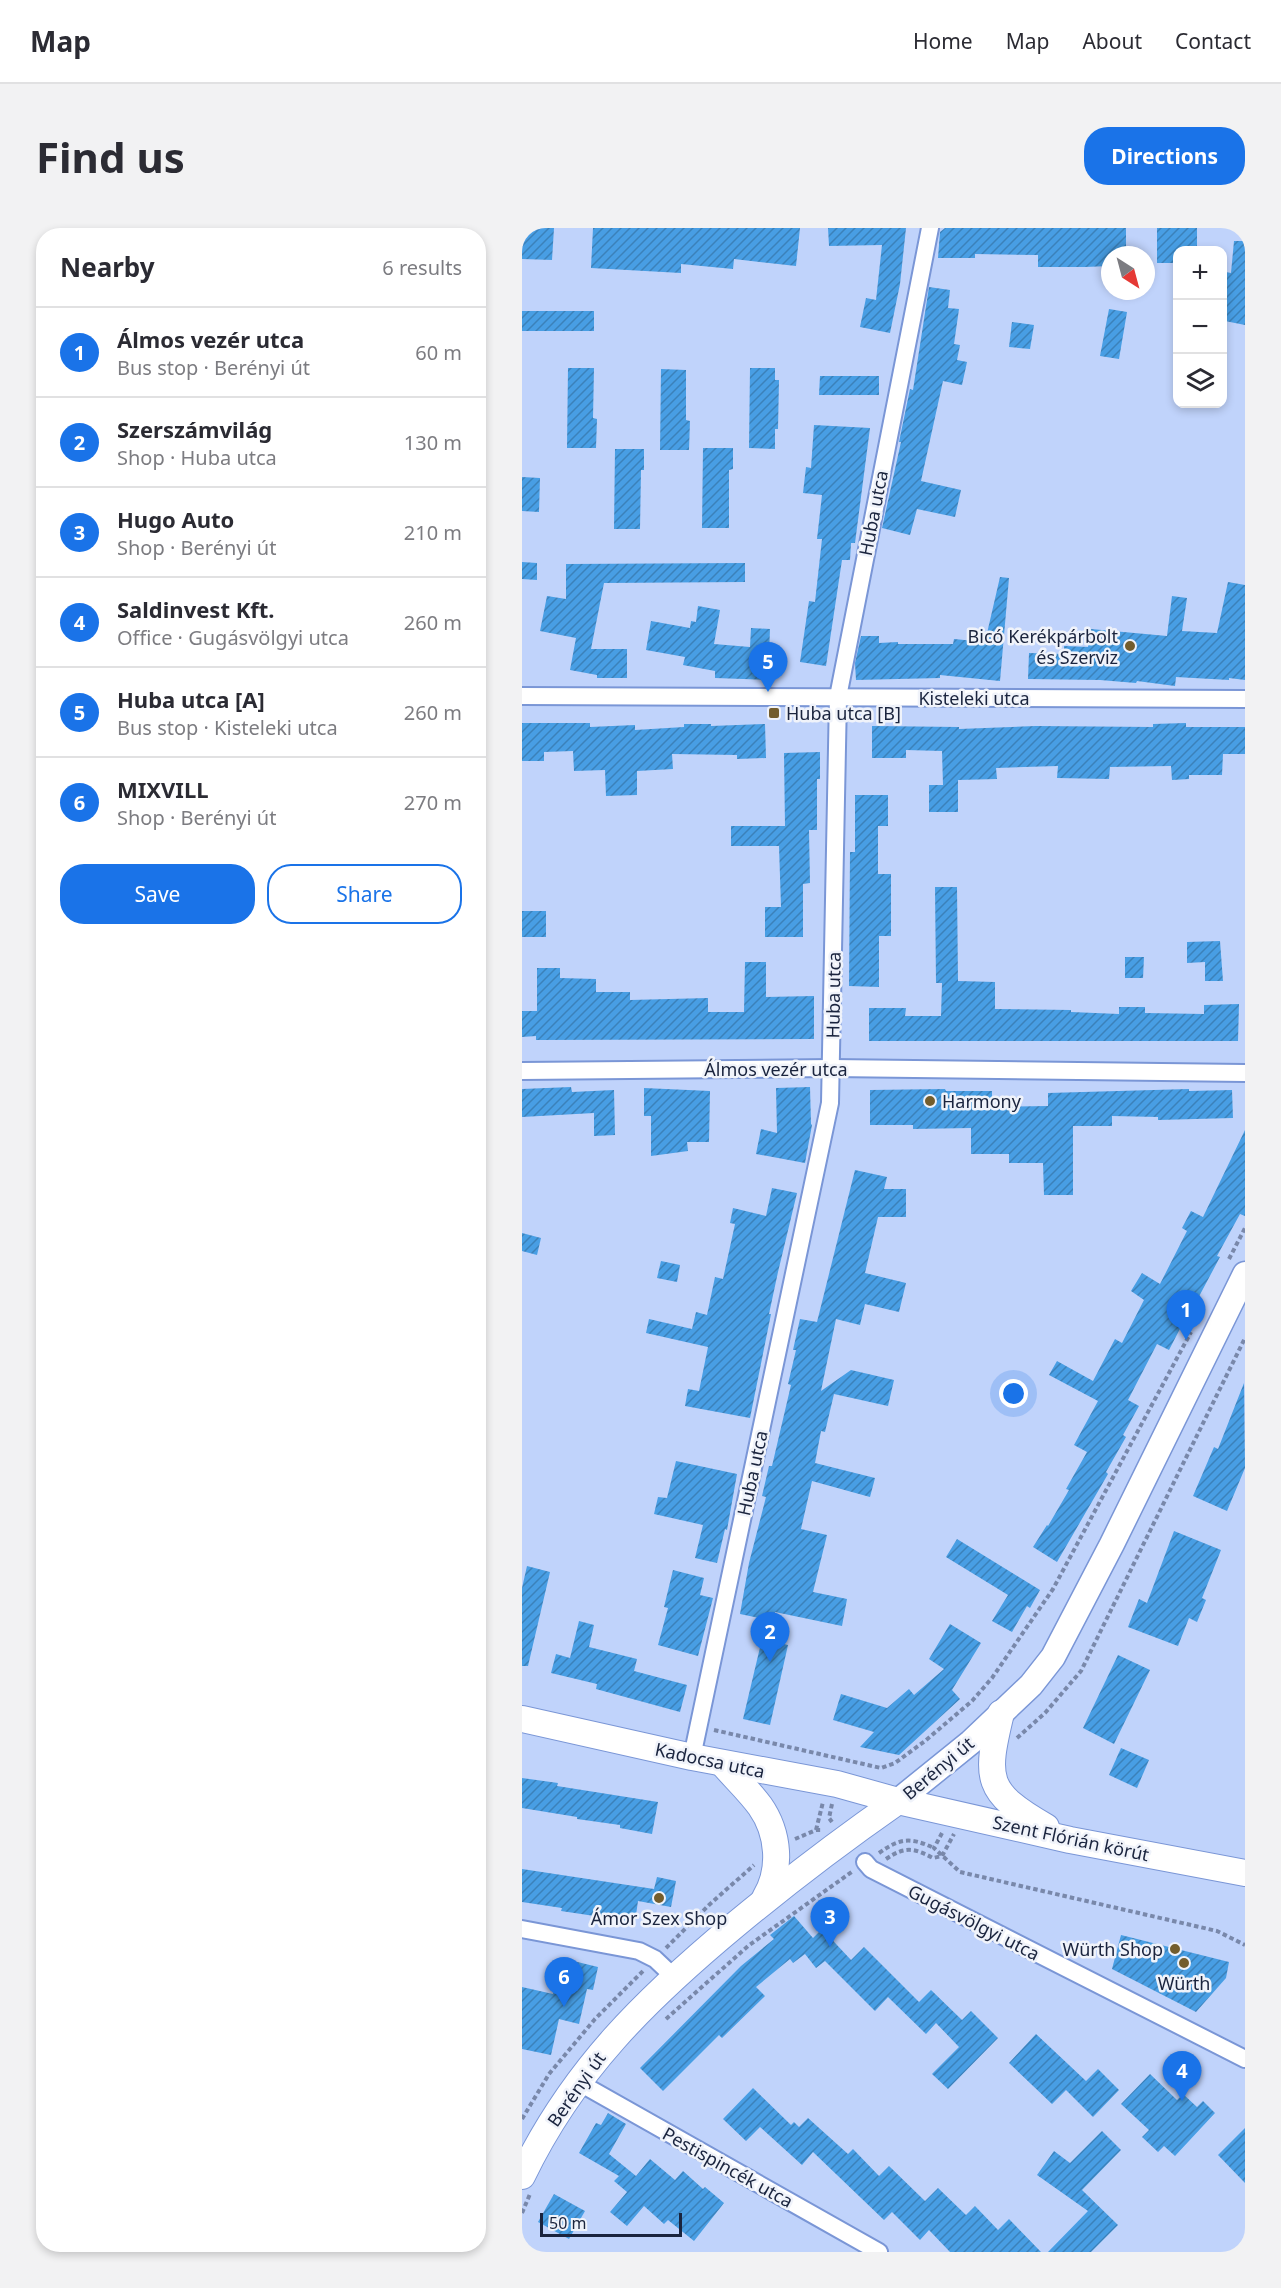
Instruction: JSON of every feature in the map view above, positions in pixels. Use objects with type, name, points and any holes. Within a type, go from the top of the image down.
[{"type":"main road","name":"Berényi út","points":[[528,2182],[532,2155],[578,2082],[630,2019],[674,1977],[765,1899],[898,1801],[949,1760],[1030,1685],[1053,1657],[1071,1625],[1234,1265]]},
{"type":"main road","points":[[1001,1713],[990,1765],[996,1787],[1002,1797],[1021,1812],[1070,1840]]},
{"type":"main road","name":"Kadocsa utca","points":[[522,1719],[692,1758],[837,1784],[898,1801]]},
{"type":"main road","points":[[723,1764],[760,1807],[774,1837],[776,1869],[773,1886],[765,1899]]},
{"type":"main road","name":"Szent Flórián körút","points":[[898,1801],[1070,1840],[1245,1873]]},
{"type":"street","name":"Huba utca","points":[[692,1758],[830,1103],[838,697],[930,228]]},
{"type":"street","name":"Kisteleki utca","points":[[522,696],[1245,699]]},
{"type":"street","name":"Álmos vezér utca","points":[[522,1071],[832,1068],[1245,1073]]},
{"type":"street","name":"Gugásvölgyi utca","points":[[865,1863],[882,1875],[1245,2060]]},
{"type":"street","points":[[522,1929],[639,1951],[655,1959],[674,1977]]},
{"type":"street","name":"Pestispincék utca","points":[[578,2082],[879,2252]]},
{"type":"path","points":[[1234,1265],[1245,1228]]},
{"type":"path","points":[[698,1726],[881,1767],[896,1764],[972,1701],[992,1678],[1053,1589],[1193,1328]]},
{"type":"path","points":[[1015,1740],[1045,1713],[1081,1671],[1245,1338]]},
{"type":"path","points":[[934,1848],[953,1812]]},
{"type":"path","points":[[665,2020],[748,1946],[893,1843],[903,1840],[921,1842],[934,1848],[960,1872],[1217,1931],[1245,1946]]},
{"type":"path","points":[[522,2213],[528,2182]]},
{"type":"building","points":[[522,228],[554,228],[552,260],[522,259]]},
{"type":"building","points":[[593,228],[800,228],[796,266],[734,259],[733,269],[681,264],[681,273],[591,268]]},
{"type":"building","points":[[828,228],[906,228],[900,284],[890,333],[860,327],[866,298],[876,300],[882,245],[829,246]]},
{"type":"building","points":[[945,228],[1126,228],[1126,246],[1101,246],[1101,266],[1038,267],[1038,255],[975,254],[975,258],[938,258],[940,232]]},
{"type":"building","points":[[1157,228],[1197,228],[1197,246],[1173,246],[1173,263],[1157,263]]},
{"type":"building","points":[[1234,241],[1245,241],[1245,325],[1227,321],[1227,272],[1231,273]]},
{"type":"building","points":[[929,287],[950,290],[948,308],[959,309],[954,344],[960,345],[957,360],[967,362],[962,385],[943,381],[921,481],[961,490],[955,517],[917,509],[910,535],[882,528],[910,389],[913,390]]},
{"type":"building","points":[[1109,309],[1127,312],[1119,359],[1100,356]]},
{"type":"building","points":[[522,311],[594,311],[594,331],[522,331]]},
{"type":"building","points":[[1012,322],[1034,325],[1030,349],[1009,347]]},
{"type":"building","points":[[568,368],[594,368],[593,418],[597,419],[596,448],[567,448]]},
{"type":"building","points":[[750,368],[775,368],[775,380],[779,380],[778,429],[775,429],[775,449],[749,448]]},
{"type":"building","points":[[661,369],[686,370],[686,420],[690,421],[689,450],[660,450]]},
{"type":"building","points":[[820,376],[879,376],[879,395],[819,395]]},
{"type":"building","points":[[814,425],[870,428],[855,543],[851,543],[850,560],[842,560],[826,666],[800,662],[809,601],[815,602],[822,539],[817,539],[822,495],[803,493],[806,467],[811,468]]},
{"type":"building","points":[[703,448],[733,448],[733,469],[729,470],[729,528],[702,528]]},
{"type":"building","points":[[615,449],[644,449],[644,470],[641,470],[640,529],[614,529]]},
{"type":"building","points":[[522,477],[540,478],[539,512],[522,511]]},
{"type":"building","points":[[522,562],[537,563],[537,580],[522,579]]},
{"type":"building","points":[[745,563],[745,582],[604,583],[591,649],[627,649],[627,678],[597,678],[597,675],[570,670],[576,638],[540,631],[547,596],[566,599],[566,564]]},
{"type":"building","points":[[1000,577],[1009,578],[1000,681],[940,675],[940,678],[856,680],[855,663],[861,636],[879,636],[879,643],[898,642],[898,644],[953,644],[954,639],[985,642]]},
{"type":"building","points":[[1228,582],[1245,585],[1245,680],[1176,677],[1175,686],[1137,681],[1136,683],[1028,679],[1029,653],[1064,654],[1064,646],[1088,647],[1091,629],[1167,636],[1172,596],[1187,598],[1182,631],[1217,633]]},
{"type":"building","points":[[698,606],[720,610],[714,644],[750,647],[751,628],[770,629],[768,680],[715,678],[715,671],[683,665],[685,657],[646,650],[651,621],[690,628],[691,621],[696,622]]},
{"type":"building","points":[[522,723],[590,723],[590,727],[635,725],[635,730],[684,727],[684,724],[711,724],[711,726],[765,724],[766,758],[737,759],[737,755],[672,754],[673,769],[637,771],[637,795],[606,796],[605,770],[574,771],[573,751],[544,752],[544,761],[522,761]]},
{"type":"building","points":[[1186,723],[1186,727],[1245,727],[1245,754],[1223,754],[1222,775],[1189,775],[1189,779],[1172,780],[1171,766],[1110,767],[1109,779],[1057,778],[1058,766],[996,768],[997,779],[958,780],[958,812],[929,812],[929,785],[943,785],[942,751],[906,750],[906,758],[872,758],[872,726],[959,727],[959,729],[1036,726],[1153,727],[1153,724]]},
{"type":"building","points":[[820,752],[820,779],[817,779],[817,830],[809,830],[810,883],[803,884],[803,937],[765,937],[765,907],[781,907],[779,846],[731,846],[731,826],[785,826],[784,753]]},
{"type":"building","points":[[855,795],[888,795],[888,826],[878,826],[878,874],[891,874],[891,936],[879,936],[879,987],[849,986],[850,852],[855,852]]},
{"type":"building","points":[[935,887],[957,887],[958,981],[995,982],[995,1009],[1071,1010],[1071,1012],[1119,1014],[1119,1007],[1145,1007],[1145,1013],[1204,1014],[1204,1005],[1239,1004],[1238,1041],[869,1041],[869,1008],[906,1008],[905,1016],[941,1016],[942,983],[936,983]]},
{"type":"building","points":[[522,911],[546,911],[546,937],[522,937]]},
{"type":"building","points":[[1220,941],[1223,981],[1205,981],[1205,962],[1187,963],[1187,942]]},
{"type":"building","points":[[1125,957],[1144,957],[1143,978],[1125,978]]},
{"type":"building","points":[[745,962],[766,962],[766,997],[814,996],[814,1039],[536,1040],[536,1036],[522,1037],[522,1011],[537,1011],[537,968],[560,968],[560,978],[596,979],[596,992],[630,992],[630,1000],[708,998],[708,1012],[744,1012]]},
{"type":"building","points":[[571,1087],[572,1092],[614,1090],[615,1135],[594,1136],[594,1113],[522,1117],[522,1089]]},
{"type":"building","points":[[810,1087],[812,1125],[805,1163],[756,1154],[761,1129],[777,1133],[776,1088]]},
{"type":"building","points":[[644,1088],[710,1091],[709,1142],[687,1142],[688,1151],[651,1156],[651,1116],[644,1116]]},
{"type":"building","points":[[945,1089],[946,1091],[992,1091],[992,1107],[1048,1106],[1048,1093],[1232,1090],[1233,1118],[1158,1120],[1158,1117],[1112,1116],[1112,1126],[1073,1126],[1073,1195],[1044,1195],[1043,1163],[1009,1163],[1009,1154],[971,1154],[971,1128],[913,1129],[913,1125],[870,1125],[870,1090]]},
{"type":"building","points":[[1245,1130],[1245,1216],[1240,1214],[1217,1256],[1220,1257],[1196,1305],[1185,1324],[1183,1323],[1169,1350],[1157,1344],[1128,1400],[1139,1406],[1123,1435],[1126,1437],[1106,1472],[1108,1474],[1057,1562],[1033,1547],[1069,1490],[1066,1489],[1087,1452],[1074,1445],[1098,1401],[1049,1375],[1057,1361],[1093,1381],[1115,1339],[1122,1343],[1144,1300],[1131,1291],[1142,1273],[1160,1284],[1187,1231],[1182,1228],[1191,1211],[1203,1217]]},
{"type":"building","points":[[855,1170],[887,1177],[884,1189],[906,1189],[906,1217],[878,1217],[865,1273],[906,1283],[899,1312],[865,1304],[860,1325],[836,1319],[821,1391],[851,1370],[894,1380],[888,1406],[834,1394],[825,1432],[821,1431],[815,1463],[875,1478],[870,1497],[812,1481],[801,1529],[827,1535],[813,1592],[847,1599],[842,1626],[775,1612],[773,1621],[740,1614],[749,1563],[766,1497],[762,1496],[769,1466],[772,1466],[791,1385],[788,1384],[800,1319],[817,1322]]},
{"type":"building","points":[[772,1188],[797,1193],[769,1314],[771,1314],[750,1418],[685,1406],[688,1389],[699,1391],[708,1347],[646,1333],[649,1319],[692,1329],[696,1312],[707,1315],[715,1277],[723,1279],[735,1224],[730,1223],[733,1208],[766,1216]]},
{"type":"building","points":[[522,1233],[541,1238],[537,1255],[522,1251]]},
{"type":"building","points":[[661,1261],[680,1265],[677,1282],[657,1278]]},
{"type":"building","points":[[1244,1383],[1245,1468],[1227,1511],[1193,1496],[1214,1447],[1218,1449]]},
{"type":"building","points":[[676,1461],[737,1474],[727,1530],[725,1529],[717,1563],[695,1558],[703,1525],[654,1514],[658,1497],[667,1498]]},
{"type":"building","points":[[1174,1531],[1221,1550],[1202,1598],[1206,1600],[1197,1622],[1189,1618],[1178,1646],[1128,1627],[1139,1599],[1147,1603]]},
{"type":"building","points":[[957,1539],[1040,1590],[1030,1608],[1027,1606],[1012,1632],[992,1621],[1008,1595],[946,1557]]},
{"type":"building","points":[[527,1566],[550,1572],[528,1666],[522,1666],[522,1588]]},
{"type":"building","points":[[673,1570],[704,1578],[700,1595],[713,1598],[698,1656],[658,1645],[668,1608],[664,1607]]},
{"type":"building","points":[[579,1621],[594,1625],[589,1647],[637,1659],[634,1671],[687,1685],[680,1712],[596,1689],[597,1684],[551,1673],[556,1654],[570,1658]]},
{"type":"building","points":[[950,1624],[981,1643],[952,1690],[960,1699],[899,1755],[860,1747],[874,1732],[833,1720],[841,1694],[887,1708],[909,1689],[914,1695],[944,1669],[929,1659]]},
{"type":"building","points":[[762,1639],[788,1645],[770,1725],[743,1719]]},
{"type":"building","points":[[1118,1655],[1150,1670],[1114,1744],[1083,1728]]},
{"type":"building","points":[[1121,1748],[1149,1760],[1137,1788],[1109,1775]]},
{"type":"building","points":[[522,1778],[658,1802],[652,1834],[620,1828],[620,1825],[522,1808]]},
{"type":"building","points":[[522,1869],[654,1889],[657,1877],[676,1881],[671,1907],[638,1901],[635,1922],[561,1911],[562,1908],[522,1902]]},
{"type":"building","points":[[794,1916],[813,1938],[822,1929],[851,1960],[864,1947],[919,2002],[931,1990],[962,2020],[971,2011],[998,2038],[948,2089],[932,2074],[959,2047],[936,2023],[926,2034],[888,1997],[875,2011],[825,1961],[816,1968],[805,1954],[793,1963],[790,1959],[756,1987],[765,1996],[722,2038],[719,2035],[663,2091],[640,2068],[741,1966],[774,1939],[770,1935]]},
{"type":"building","points":[[1121,1935],[1229,1962],[1226,1978],[1196,2012],[1112,1969]]},
{"type":"building","points":[[561,1958],[598,1967],[593,1990],[587,1989],[579,2024],[559,2019],[551,2055],[522,2049],[522,1987],[553,1994]]},
{"type":"building","points":[[1036,2034],[1086,2081],[1098,2069],[1119,2090],[1093,2117],[1066,2090],[1052,2104],[1009,2063]]},
{"type":"building","points":[[1150,2074],[1177,2100],[1183,2094],[1197,2107],[1203,2101],[1215,2113],[1175,2156],[1164,2146],[1158,2152],[1142,2137],[1149,2130],[1121,2104]]},
{"type":"building","points":[[753,2088],[791,2125],[794,2122],[799,2127],[808,2118],[848,2154],[853,2149],[879,2176],[889,2166],[925,2201],[938,2188],[966,2215],[975,2206],[998,2230],[1009,2219],[1041,2252],[950,2252],[929,2230],[920,2240],[892,2212],[884,2220],[813,2152],[802,2165],[760,2127],[746,2141],[723,2119]]},
{"type":"building","points":[[608,2113],[626,2124],[609,2154],[636,2176],[650,2159],[675,2180],[683,2171],[703,2189],[705,2187],[724,2203],[694,2241],[668,2220],[664,2224],[644,2206],[627,2226],[610,2212],[627,2192],[614,2181],[619,2176],[579,2153],[596,2123],[601,2125]]},
{"type":"building","points":[[1245,2128],[1245,2183],[1218,2155]]},
{"type":"building","points":[[1102,2131],[1121,2150],[1082,2190],[1118,2225],[1091,2252],[1048,2252],[1088,2211],[1037,2175],[1054,2151],[1070,2163]]},
{"type":"building","points":[[554,2194],[585,2211],[569,2239],[538,2222]]},
{"type":"place","name":"Bicó Kerékpárbolt és Szerviz","points":[[1130,646]]},
{"type":"place","name":"Huba utca [A]","points":[[768,692]]},
{"type":"place","name":"Huba utca [B]","points":[[774,713]]},
{"type":"place","name":"Harmony","points":[[930,1101]]},
{"type":"place","name":"Álmos vezér utca","points":[[1186,1340]]},
{"type":"place","name":"Szerszámvilág","points":[[770,1662]]},
{"type":"place","name":"Ámor Szex Shop","points":[[659,1898]]},
{"type":"place","name":"Hugo Auto","points":[[830,1947]]},
{"type":"place","name":"Würth Shop","points":[[1175,1949]]},
{"type":"place","name":"Würth","points":[[1184,1963]]},
{"type":"place","name":"MIXVILL","points":[[564,2007]]},
{"type":"place","name":"Saldinvest Kft.","points":[[1182,2101]]}]
